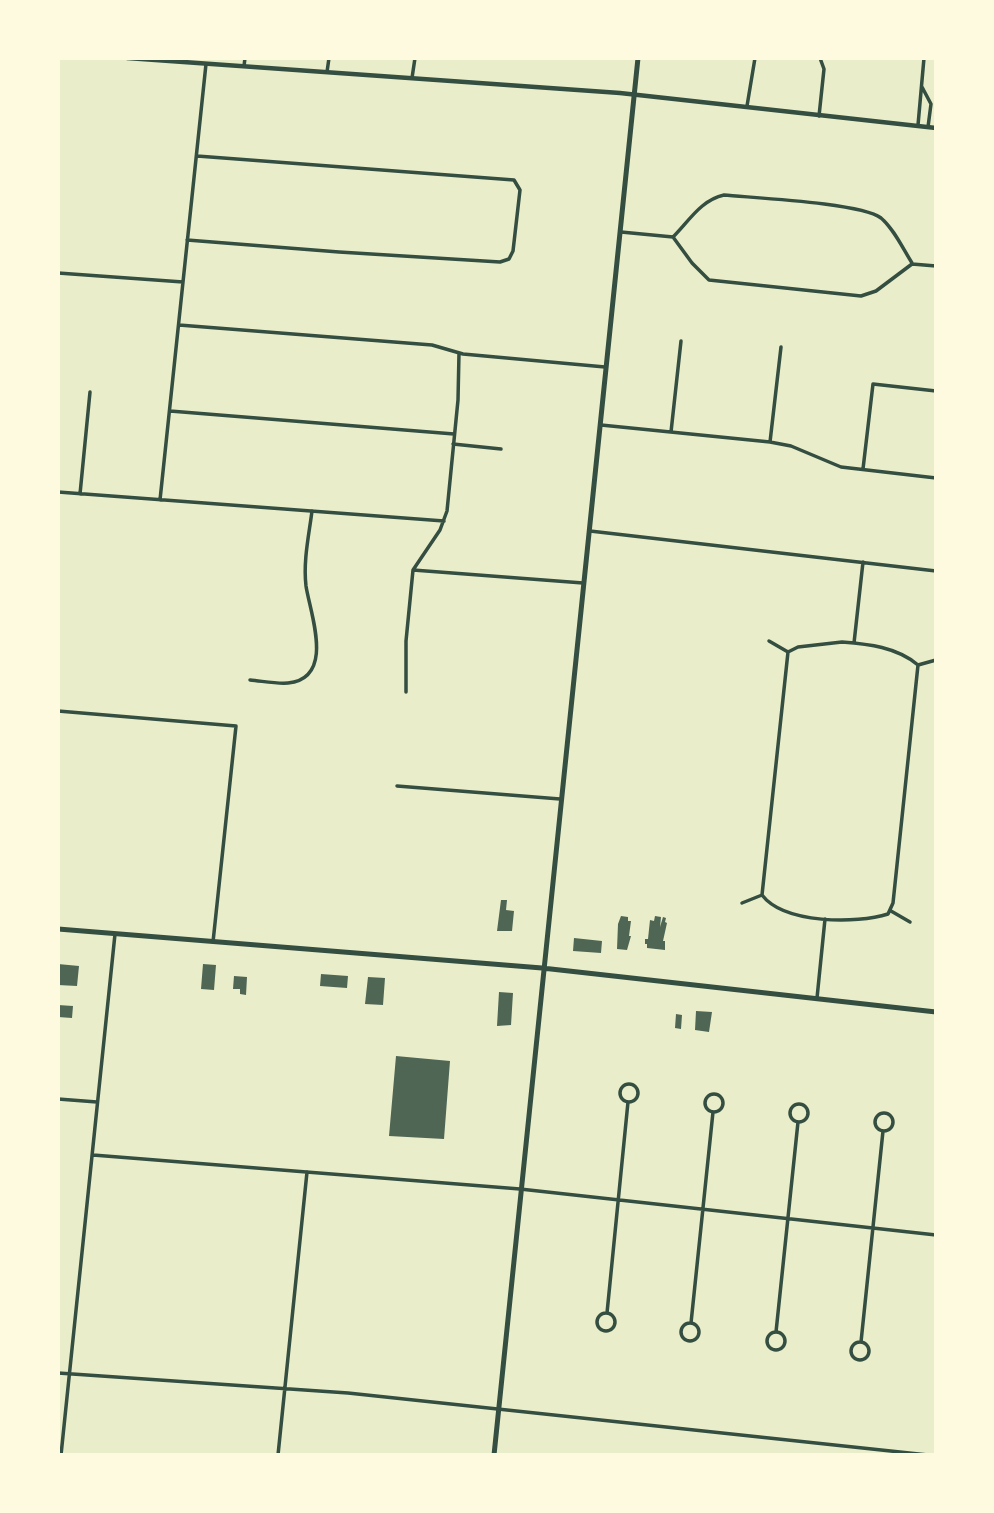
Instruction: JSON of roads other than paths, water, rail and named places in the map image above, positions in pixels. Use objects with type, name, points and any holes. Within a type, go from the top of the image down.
[{"type":"main road","points":[[494,1455],[542,968],[638,58]]},
{"type":"main road","points":[[58,929],[542,968],[936,1012]]},
{"type":"street","points":[[127,58],[634,94],[936,128]]},
{"type":"street","points":[[244,66],[245,58]]},
{"type":"street","points":[[327,72],[329,58]]},
{"type":"street","points":[[412,78],[415,58]]},
{"type":"street","points":[[747,106],[755,58]]},
{"type":"street","points":[[819,116],[824,69],[820,58]]},
{"type":"street","points":[[918,126],[925,58]]},
{"type":"street","points":[[160,500],[206,63]]},
{"type":"street","points":[[921,85],[931,104],[928,127]]},
{"type":"street","points":[[920,99],[929,99]]},
{"type":"street","points":[[187,240],[500,262],[509,259],[513,251],[520,190],[514,180],[358,166],[197,156]]},
{"type":"street","points":[[673,237],[702,205],[724,195],[830,206],[864,211],[879,217],[889,226],[912,264]]},
{"type":"street","points":[[619,232],[673,237],[692,263],[709,280],[751,286],[861,296],[876,291],[912,264],[936,266]]},
{"type":"street","points":[[58,272],[183,282]]},
{"type":"street","points":[[179,325],[432,345],[459,353],[605,367]]},
{"type":"street","points":[[671,432],[681,341]]},
{"type":"street","points":[[770,442],[781,347]]},
{"type":"street","points":[[406,692],[406,641],[414,570],[444,521],[458,400],[459,353]]},
{"type":"street","points":[[863,469],[873,384],[936,391]]},
{"type":"street","points":[[80,494],[90,392]]},
{"type":"street","points":[[170,411],[454,433]]},
{"type":"street","points":[[599,424],[770,442],[791,446],[841,467],[936,478]]},
{"type":"street","points":[[453,444],[501,449]]},
{"type":"street","points":[[58,492],[444,521]]},
{"type":"street","points":[[250,680],[284,683],[296,681],[306,676],[315,662],[316,629],[306,578],[312,511]]},
{"type":"street","points":[[588,531],[936,570]]},
{"type":"street","points":[[854,643],[863,562]]},
{"type":"street","points":[[414,570],[583,583]]},
{"type":"street","points":[[769,641],[788,652]]},
{"type":"street","points":[[788,652],[798,647],[854,643],[888,649],[910,658],[918,665]]},
{"type":"street","points":[[788,652],[762,895],[778,907],[825,919],[877,918],[891,911]]},
{"type":"street","points":[[918,665],[936,660]]},
{"type":"street","points":[[891,911],[918,665]]},
{"type":"street","points":[[58,711],[236,726],[214,942]]},
{"type":"street","points":[[397,786],[560,799]]},
{"type":"street","points":[[742,903],[762,895]]},
{"type":"street","points":[[891,911],[910,922]]},
{"type":"street","points":[[817,998],[825,919]]},
{"type":"street","points":[[61,1455],[115,934]]},
{"type":"street","points":[[628,1084],[634,1086],[638,1093],[634,1100],[628,1102],[621,1097],[620,1091],[628,1084]]},
{"type":"street","points":[[713,1094],[721,1097],[723,1103],[719,1110],[713,1112],[708,1109],[705,1101],[713,1094]]},
{"type":"street","points":[[58,1099],[97,1102]]},
{"type":"street","points":[[607,1313],[628,1102]]},
{"type":"street","points":[[798,1104],[806,1107],[808,1113],[806,1118],[798,1122],[793,1119],[790,1111],[798,1104]]},
{"type":"street","points":[[691,1323],[713,1112]]},
{"type":"street","points":[[889,1114],[893,1122],[891,1127],[883,1131],[878,1129],[875,1120],[878,1115],[889,1114]]},
{"type":"street","points":[[776,1332],[798,1122]]},
{"type":"street","points":[[861,1342],[883,1131]]},
{"type":"street","points":[[93,1155],[520,1189],[936,1234]]},
{"type":"street","points":[[278,1455],[307,1172]]},
{"type":"street","points":[[607,1313],[612,1315],[615,1323],[606,1331],[598,1327],[597,1321],[599,1316],[607,1313]]},
{"type":"street","points":[[691,1323],[698,1328],[699,1333],[696,1339],[691,1341],[685,1339],[681,1331],[686,1324],[691,1323]]},
{"type":"street","points":[[776,1332],[785,1340],[781,1348],[770,1349],[766,1341],[776,1332]]},
{"type":"street","points":[[861,1342],[867,1344],[869,1352],[866,1357],[858,1359],[853,1356],[851,1350],[855,1343],[861,1342]]},
{"type":"street","points":[[58,1373],[498,1408],[928,1455]]}]
